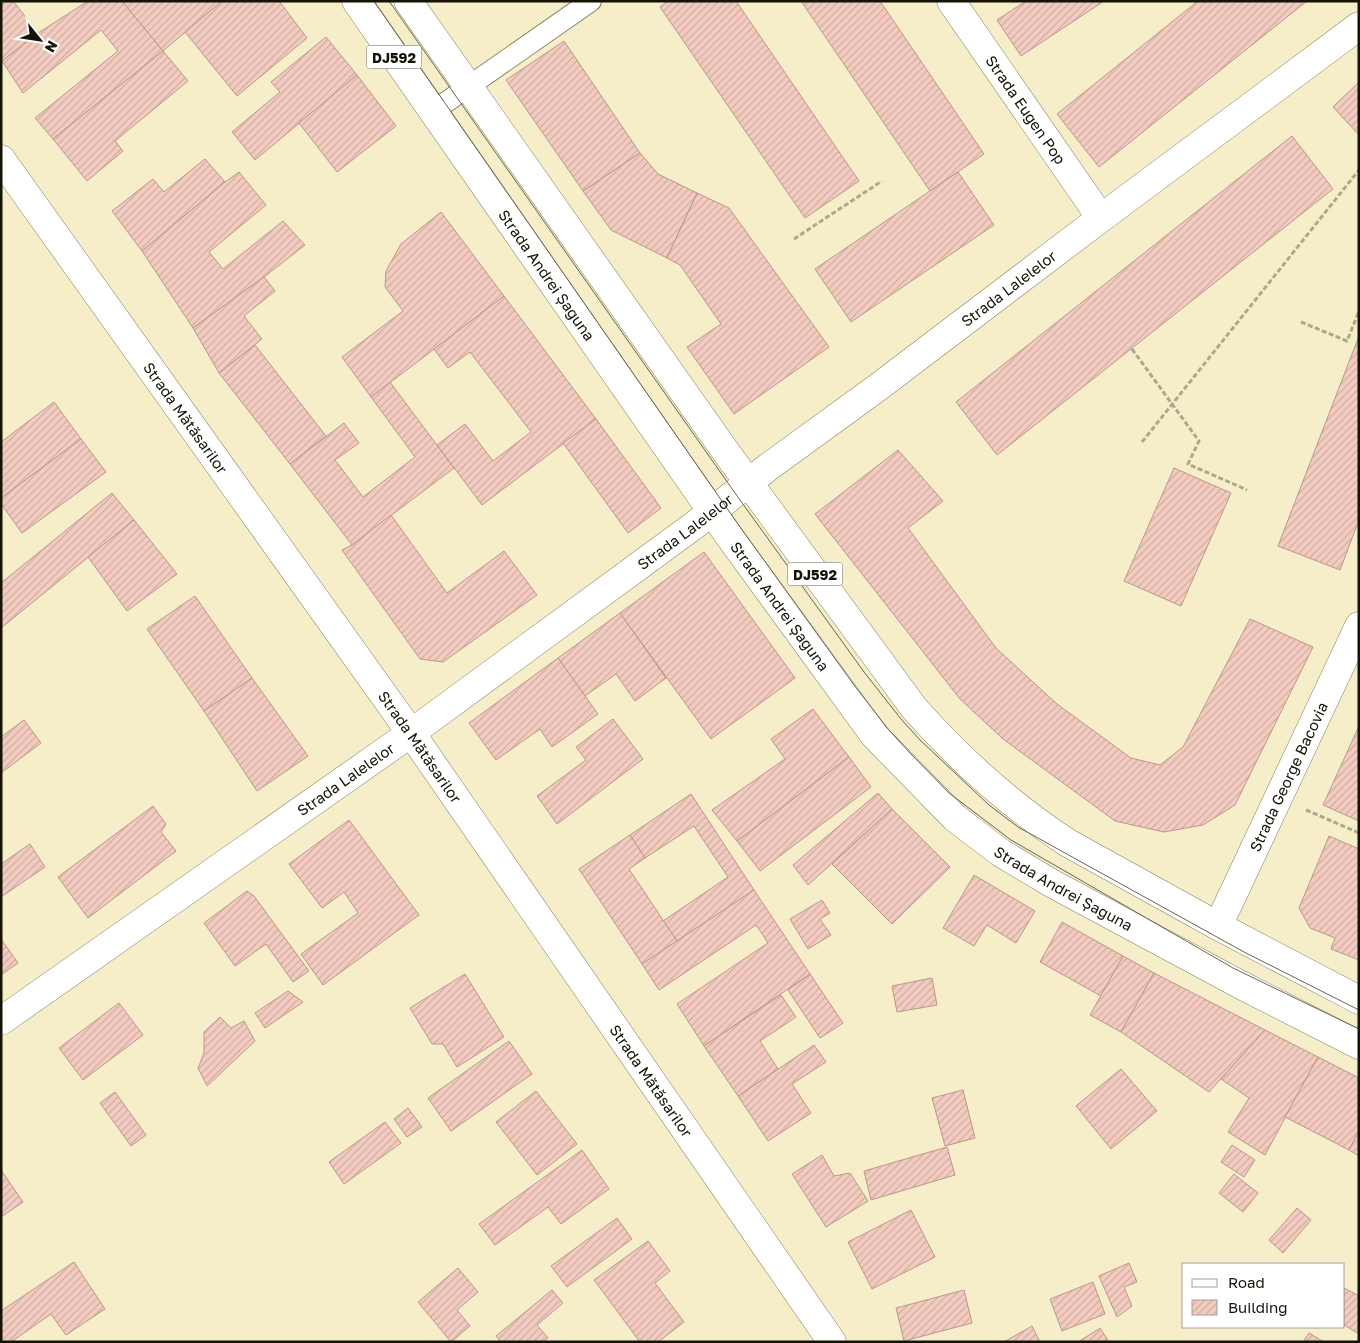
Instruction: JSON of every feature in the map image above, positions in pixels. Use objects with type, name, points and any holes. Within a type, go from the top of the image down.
[{"type":"street","name":"Strada Andrei Șaguna","points":[[356,1],[713,512],[874,735],[954,818],[1001,853],[1053,884],[1241,985],[1359,1045]]},
{"type":"street","name":"DJ592","points":[[408,1],[748,482],[914,708],[944,742],[972,769],[1025,812],[1068,843],[1218,926],[1359,1000]]},
{"type":"street","name":"Strada Eugen Pop","points":[[951,1],[1101,218]]},
{"type":"street","name":"Strada Lalelelor","points":[[1,1021],[411,733],[713,512],[748,482],[877,388],[1359,26]]},
{"type":"street","name":"Strada Mătăsarilor","points":[[1,159],[411,733],[832,1342]]},
{"type":"street","name":"Strada George Bacovia","points":[[1218,926],[1359,626]]},
{"type":"lane","points":[[432,112],[591,1]]},
{"type":"path","points":[[1142,442],[1359,170]]},
{"type":"path","points":[[794,239],[882,181]]},
{"type":"path","points":[[1301,322],[1347,340],[1359,311]]},
{"type":"path","points":[[1132,348],[1199,440],[1188,464],[1247,490]]},
{"type":"path","points":[[1278,798],[1359,833]]},
{"type":"building","points":[[1,1],[13,1],[38,33],[2,61]]},
{"type":"building","points":[[88,1],[122,1],[163,51],[53,139],[35,118],[118,51],[101,30],[23,93],[2,61],[38,33]]},
{"type":"building","points":[[122,1],[222,1],[163,51]]},
{"type":"building","points":[[222,1],[279,1],[307,38],[237,96],[185,32]]},
{"type":"building","points":[[668,1],[736,1],[859,181],[805,218],[660,7]]},
{"type":"building","points":[[801,1],[880,1],[984,154],[930,191]]},
{"type":"building","points":[[1026,1],[1104,1],[1021,56],[997,20]]},
{"type":"building","points":[[1198,1],[1307,1],[1099,167],[1057,114]]},
{"type":"building","points":[[326,37],[357,75],[255,160],[232,132],[280,92],[271,82]]},
{"type":"building","points":[[564,41],[640,153],[583,191],[506,80]]},
{"type":"building","points":[[163,51],[188,81],[115,141],[123,151],[87,181],[53,139]]},
{"type":"building","points":[[357,75],[396,126],[337,172],[299,123]]},
{"type":"building","points":[[1359,84],[1359,135],[1333,107]]},
{"type":"building","points":[[1292,136],[1333,189],[997,455],[956,402]]},
{"type":"building","points":[[640,153],[658,174],[697,193],[667,258],[611,230],[583,191]]},
{"type":"building","points":[[205,159],[225,182],[142,251],[112,211],[153,179],[164,192]]},
{"type":"building","points":[[239,172],[266,205],[209,252],[223,269],[283,221],[305,245],[193,328],[142,251]]},
{"type":"building","points":[[958,172],[994,225],[851,322],[815,269]]},
{"type":"building","points":[[697,193],[729,208],[829,347],[734,414],[687,347],[721,324],[680,265],[667,258]]},
{"type":"building","points":[[441,212],[504,296],[371,397],[342,357],[403,311],[385,287],[386,271],[401,244]]},
{"type":"building","points":[[264,277],[275,291],[244,316],[262,339],[219,373],[193,328]]},
{"type":"building","points":[[504,296],[596,419],[482,505],[437,445],[465,424],[493,461],[531,432],[470,352],[448,368],[434,349]]},
{"type":"building","points":[[1359,336],[1359,520],[1340,570],[1278,546]]},
{"type":"building","points":[[255,345],[326,436],[290,464],[219,373]]},
{"type":"building","points":[[390,382],[454,468],[352,545],[290,464],[344,423],[359,443],[335,460],[363,497],[415,457],[371,397]]},
{"type":"building","points":[[54,402],[81,439],[1,498],[1,442]]},
{"type":"building","points":[[596,419],[661,508],[628,533],[563,443]]},
{"type":"building","points":[[81,439],[106,472],[22,533],[1,504],[1,498]]},
{"type":"building","points":[[898,450],[943,501],[908,528],[996,648],[1057,704],[1131,758],[1160,765],[1183,747],[1250,619],[1313,647],[1235,805],[1203,825],[1164,832],[1115,821],[1003,739],[960,699],[815,514]]},
{"type":"building","points":[[1174,468],[1231,493],[1181,606],[1124,581]]},
{"type":"building","points":[[112,493],[134,520],[1,628],[1,583]]},
{"type":"building","points":[[391,515],[447,593],[504,551],[537,595],[443,662],[420,659],[342,550],[352,545]]},
{"type":"building","points":[[134,520],[177,574],[127,611],[88,557]]},
{"type":"building","points":[[704,552],[795,678],[711,739],[620,613]]},
{"type":"building","points":[[195,596],[252,678],[204,711],[147,629]]},
{"type":"building","points":[[620,613],[666,678],[635,701],[616,674],[585,696],[558,658]]},
{"type":"building","points":[[558,658],[598,714],[552,747],[540,729],[496,760],[469,723]]},
{"type":"building","points":[[252,678],[308,756],[257,791],[204,711]]},
{"type":"building","points":[[813,709],[849,757],[737,841],[712,810],[785,759],[771,739]]},
{"type":"building","points":[[613,719],[643,759],[557,824],[537,796],[586,760],[576,747]]},
{"type":"building","points":[[24,720],[41,743],[1,773],[1,737]]},
{"type":"building","points":[[1359,726],[1359,821],[1323,805]]},
{"type":"building","points":[[849,757],[871,787],[760,871],[737,841]]},
{"type":"building","points":[[878,793],[892,809],[808,885],[793,865]]},
{"type":"building","points":[[691,794],[754,890],[677,941],[663,921],[728,877],[694,826],[645,858],[630,835]]},
{"type":"building","points":[[153,806],[166,824],[161,832],[176,851],[88,918],[58,877]]},
{"type":"building","points":[[892,809],[950,867],[892,924],[832,864]]},
{"type":"building","points":[[349,820],[419,915],[323,985],[301,954],[358,913],[344,892],[322,908],[289,864]]},
{"type":"building","points":[[630,835],[645,858],[629,869],[677,941],[642,964],[579,869]]},
{"type":"building","points":[[1329,836],[1359,849],[1359,960],[1331,949],[1335,938],[1310,928],[1299,908]]},
{"type":"building","points":[[30,844],[45,867],[1,897],[1,864]]},
{"type":"building","points":[[974,875],[1035,911],[1016,943],[987,925],[974,946],[943,928]]},
{"type":"building","points":[[754,890],[810,974],[704,1046],[677,1004],[768,943],[756,925],[659,990],[642,964]]},
{"type":"building","points":[[247,891],[254,896],[309,971],[293,982],[266,944],[235,966],[204,923]]},
{"type":"building","points":[[822,900],[830,913],[820,919],[831,935],[808,949],[790,919]]},
{"type":"building","points":[[1062,922],[1123,956],[1101,996],[1040,962]]},
{"type":"building","points":[[1,939],[18,963],[1,975]]},
{"type":"building","points":[[1123,956],[1154,973],[1121,1032],[1090,1015]]},
{"type":"building","points":[[1154,973],[1265,1030],[1209,1092],[1121,1032]]},
{"type":"building","points":[[465,974],[504,1037],[457,1067],[443,1044],[432,1044],[410,1008]]},
{"type":"building","points":[[810,974],[843,1023],[820,1038],[788,990]]},
{"type":"building","points":[[932,978],[937,1005],[897,1012],[892,986]]},
{"type":"building","points":[[288,991],[303,1002],[265,1028],[255,1013]]},
{"type":"building","points":[[781,995],[796,1017],[760,1041],[778,1069],[738,1096],[704,1046]]},
{"type":"building","points":[[119,1003],[143,1035],[83,1080],[59,1048]]},
{"type":"building","points":[[220,1017],[231,1028],[244,1021],[255,1041],[207,1086],[198,1068],[204,1053],[204,1032]]},
{"type":"building","points":[[1265,1030],[1318,1057],[1265,1155],[1228,1132],[1249,1098],[1221,1079]]},
{"type":"building","points":[[509,1041],[532,1074],[451,1131],[428,1098]]},
{"type":"building","points":[[814,1045],[826,1062],[792,1084],[811,1113],[768,1141],[738,1096]]},
{"type":"building","points":[[1318,1057],[1359,1078],[1359,1131],[1349,1150],[1285,1117]]},
{"type":"building","points":[[1121,1069],[1157,1111],[1111,1149],[1076,1106]]},
{"type":"building","points":[[963,1090],[975,1138],[945,1146],[932,1098]]},
{"type":"building","points":[[536,1091],[577,1144],[537,1175],[496,1122]]},
{"type":"building","points":[[115,1092],[146,1135],[131,1146],[100,1103]]},
{"type":"building","points":[[408,1108],[422,1127],[407,1137],[394,1119]]},
{"type":"building","points":[[385,1122],[401,1143],[344,1184],[329,1162]]},
{"type":"building","points":[[1359,1131],[1359,1156],[1349,1150]]},
{"type":"building","points":[[1232,1145],[1255,1160],[1244,1177],[1221,1162]]},
{"type":"building","points":[[947,1147],[955,1175],[871,1200],[864,1171]]},
{"type":"building","points":[[582,1150],[609,1189],[561,1224],[548,1207],[495,1245],[479,1224]]},
{"type":"building","points":[[822,1155],[834,1176],[850,1173],[868,1201],[826,1227],[792,1174]]},
{"type":"building","points":[[1,1170],[23,1202],[1,1217]]},
{"type":"building","points":[[1234,1174],[1258,1193],[1243,1212],[1219,1193]]},
{"type":"building","points":[[1297,1208],[1311,1220],[1283,1253],[1269,1240]]},
{"type":"building","points":[[911,1210],[935,1257],[872,1289],[848,1242]]},
{"type":"building","points":[[617,1218],[632,1239],[567,1287],[551,1266]]},
{"type":"building","points":[[648,1241],[670,1271],[655,1283],[684,1322],[658,1342],[640,1342],[594,1280]]},
{"type":"building","points":[[74,1262],[105,1309],[66,1335],[51,1314],[11,1342],[1,1342],[1,1311]]},
{"type":"building","points":[[1129,1263],[1137,1282],[1124,1287],[1132,1306],[1117,1317],[1099,1276]]},
{"type":"building","points":[[458,1268],[478,1292],[457,1310],[470,1326],[451,1342],[418,1302]]},
{"type":"building","points":[[1093,1282],[1105,1314],[1062,1331],[1050,1299]]},
{"type":"building","points":[[1345,1289],[1359,1296],[1359,1334],[1345,1326]]},
{"type":"building","points":[[552,1290],[563,1303],[537,1325],[548,1338],[543,1342],[501,1342],[496,1336]]},
{"type":"building","points":[[964,1290],[972,1323],[904,1341],[896,1308]]},
{"type":"building","points":[[1032,1326],[1040,1342],[1004,1342]]},
{"type":"building","points":[[1100,1328],[1109,1342],[1078,1342]]},
{"type":"building","points":[[1309,1333],[1324,1342],[1303,1342]]},
{"type":"tram line","points":[[374,1],[740,527],[854,685],[888,729],[909,752],[949,793],[1011,840],[1233,968],[1359,1029]]},
{"type":"tram line","points":[[389,1],[735,493],[864,672],[920,740],[989,805],[1018,827],[1244,952],[1359,1010]]}]
